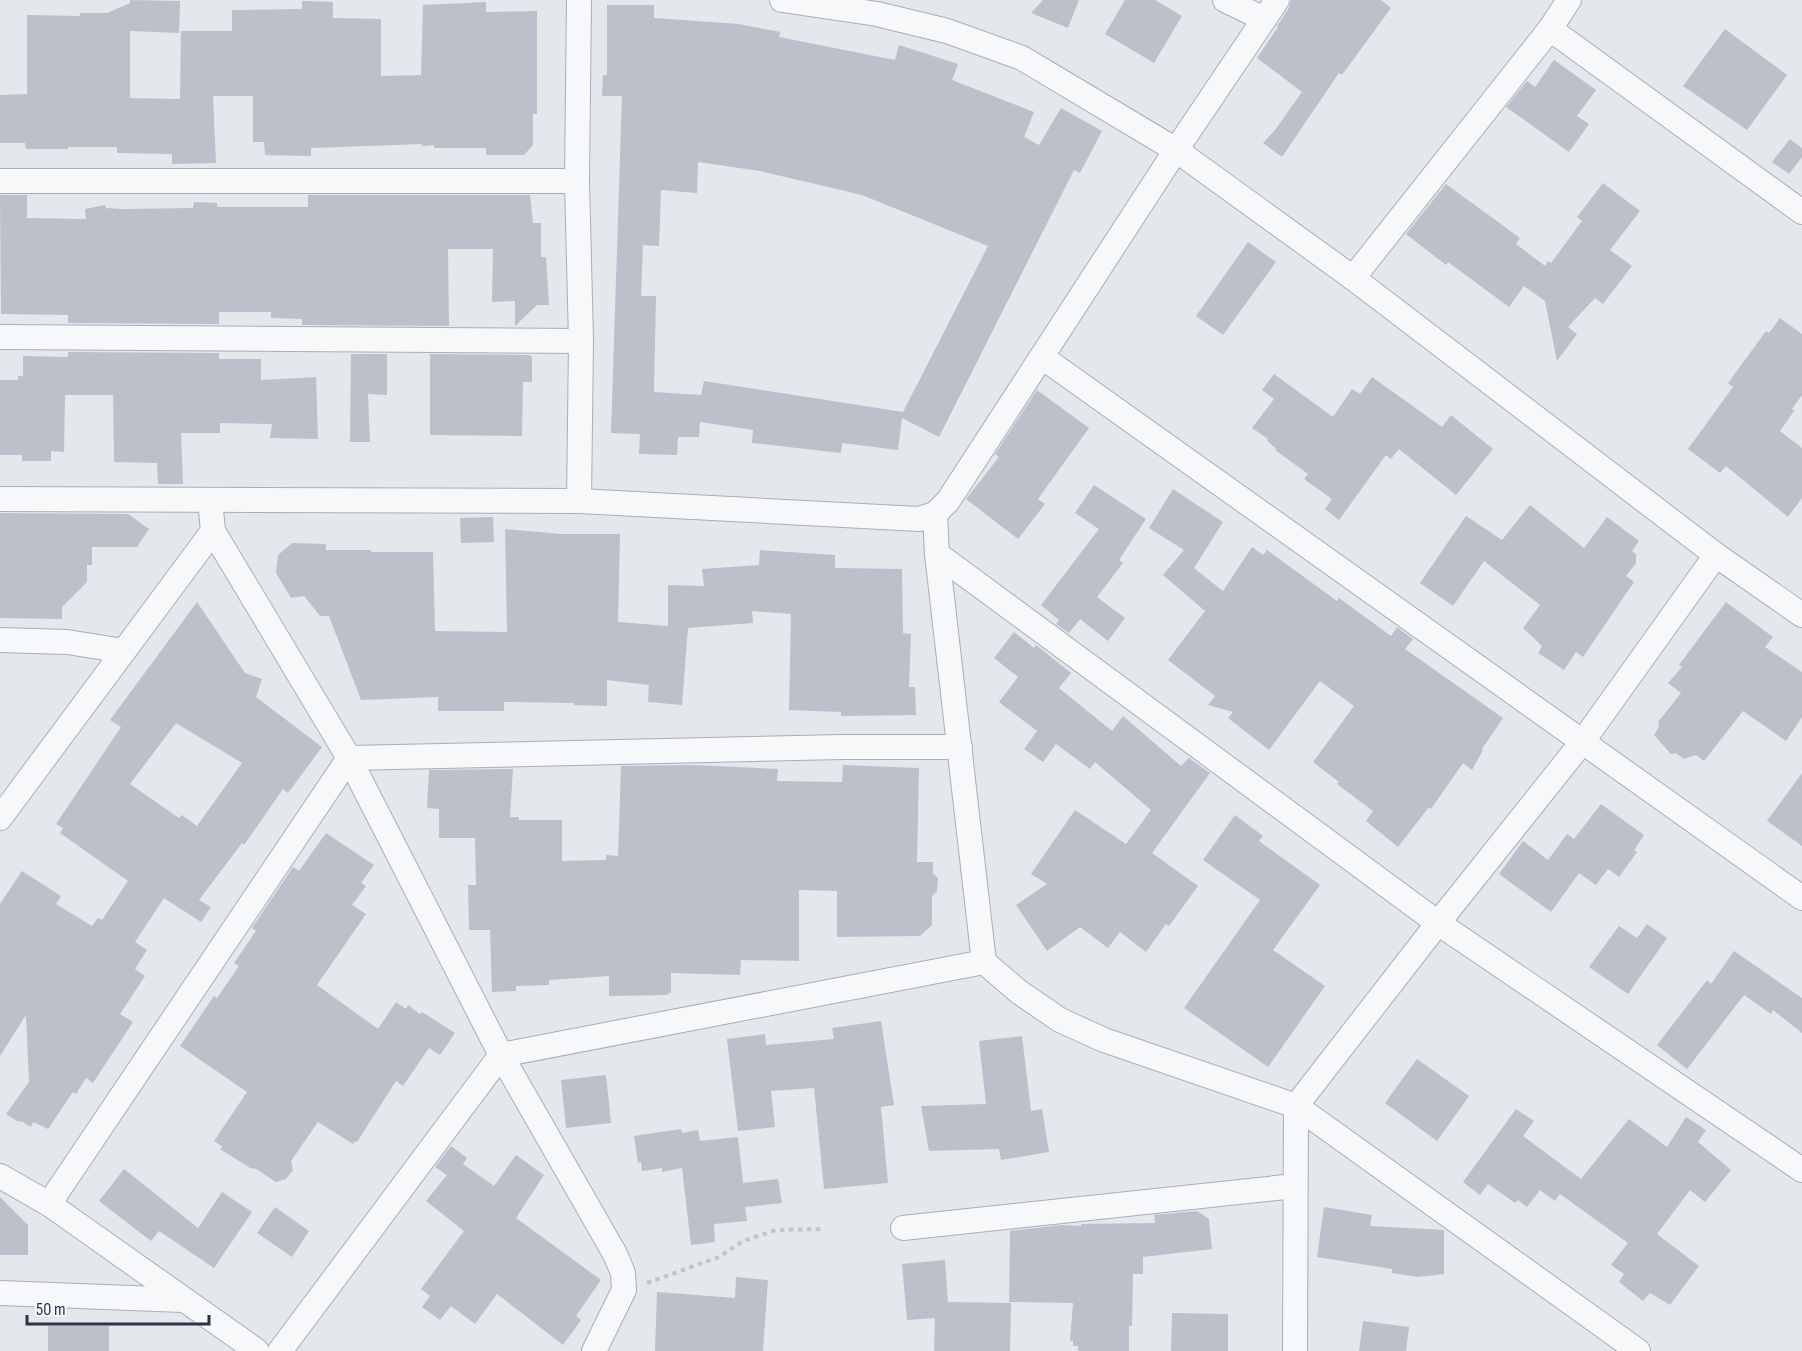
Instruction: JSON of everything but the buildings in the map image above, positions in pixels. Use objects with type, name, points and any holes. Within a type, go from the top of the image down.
[{"type":"street","points":[[579,0],[577,181],[581,341],[579,501]]},
{"type":"street","points":[[782,0],[877,15],[947,31],[1022,58],[1176,150],[1353,278],[1716,555],[1799,606]]},
{"type":"street","points":[[0,499],[579,501],[919,519],[935,514],[948,501],[1176,150],[1271,9],[1225,0]]},
{"type":"street","points":[[1353,278],[1550,29],[1569,0]]},
{"type":"street","points":[[1550,29],[1802,212]]},
{"type":"street","points":[[0,181],[577,181]]},
{"type":"street","points":[[0,337],[581,341]]},
{"type":"street","points":[[1042,357],[1802,898]]},
{"type":"street","points":[[210,500],[213,531],[349,758],[501,1055],[615,1254],[623,1273],[624,1290],[594,1351]]},
{"type":"street","points":[[935,514],[937,554],[984,962],[1019,992],[1060,1020],[1104,1040],[1296,1106],[1638,1351]]},
{"type":"street","points":[[0,818],[213,531]]},
{"type":"street","points":[[937,554],[1438,923],[1802,1170]]},
{"type":"street","points":[[1295,1351],[1296,1106],[1583,741],[1716,555]]},
{"type":"street","points":[[0,639],[67,642],[124,651]]},
{"type":"street","points":[[349,758],[842,747],[960,747]]},
{"type":"street","points":[[49,1204],[349,758]]},
{"type":"street","points":[[280,1351],[501,1055],[984,962]]},
{"type":"street","points":[[0,1176],[49,1204],[257,1351]]},
{"type":"street","points":[[903,1228],[1295,1186]]},
{"type":"street","points":[[0,1293],[183,1300]]},
{"type":"path","points":[[624,1290],[719,1257],[743,1241],[776,1230],[822,1229]]}]
